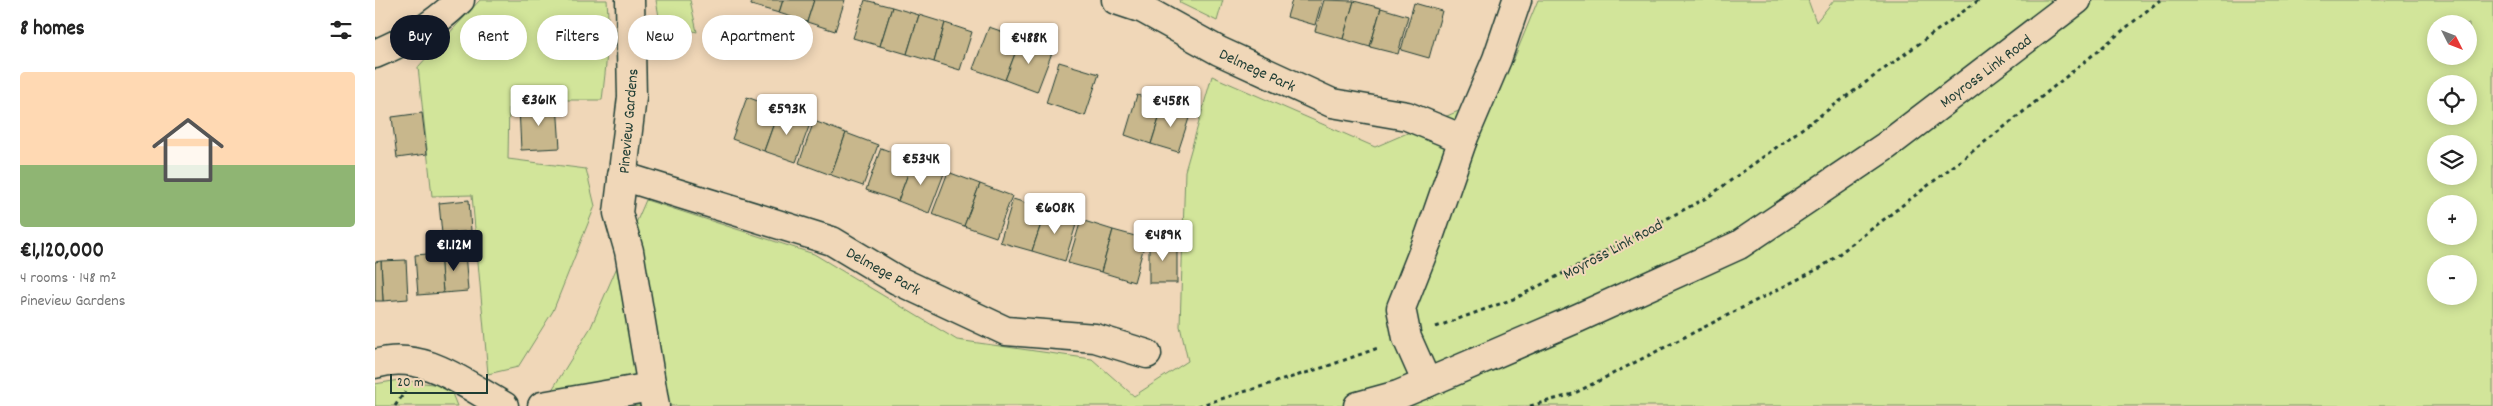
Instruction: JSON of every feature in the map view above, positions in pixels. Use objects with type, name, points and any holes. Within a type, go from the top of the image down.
[{"type":"street","points":[[375,54],[409,39],[438,21],[460,0]]},
{"type":"street","name":"Pineview Gardens","points":[[630,0],[632,97],[618,213],[629,251],[653,396]]},
{"type":"street","name":"Delmege Park","points":[[1116,0],[1145,5],[1219,51],[1331,103],[1407,116],[1463,139]]},
{"type":"street","points":[[1427,383],[1407,338],[1401,308],[1429,237],[1463,139],[1497,59],[1517,0]]},
{"type":"street","name":"Moyross Link Road","points":[[1358,406],[1398,395],[1427,383],[1578,318],[1739,245],[1886,146],[2077,0]]},
{"type":"street","name":"Delmege Park","points":[[623,176],[832,240],[897,280],[1006,331],[1095,338],[1147,354]]},
{"type":"street","points":[[375,364],[391,359],[427,363],[504,406]]},
{"type":"street","points":[[541,406],[653,396]]},
{"type":"path","name":"Moyross Link Road","points":[[1198,406],[1325,367],[1516,298],[1708,198],[1979,0]]},
{"type":"path","points":[[1530,406],[1573,394],[1822,267],[2013,121],[2160,0]]},
{"type":"green space","points":[[480,0],[607,0],[608,12],[608,15],[537,15],[537,60],[606,60],[602,100],[509,100],[508,159],[586,169],[595,206],[553,311],[518,367],[488,374],[472,195],[432,196],[418,67],[424,60],[450,60],[450,32],[460,22],[460,60],[527,60],[527,15],[466,15]]},
{"type":"green space","points":[[656,0],[690,0],[697,32],[692,31],[692,15],[659,15]]},
{"type":"green space","points":[[1179,0],[1223,0],[1217,21],[1180,3]]},
{"type":"green space","points":[[1538,0],[1808,0],[1816,22],[1834,0],[2493,0],[2493,406],[542,406],[591,327],[646,200],[814,254],[957,340],[1092,359],[1134,396],[1188,361],[1180,326],[1185,171],[1212,76],[1375,147],[1491,97],[1513,61]]},
{"type":"green space","points":[[399,380],[449,386],[457,406],[375,406],[375,384]]},
{"type":"building","points":[[752,0],[783,0],[779,13],[751,5]]},
{"type":"building","points":[[783,0],[814,0],[809,15],[785,15],[779,13]]},
{"type":"building","points":[[814,0],[845,0],[835,31],[813,24],[813,15],[809,15]]},
{"type":"building","points":[[865,0],[892,7],[880,46],[853,38]]},
{"type":"building","points":[[1292,0],[1322,0],[1315,25],[1287,17]]},
{"type":"building","points":[[1324,0],[1354,1],[1343,39],[1315,31]]},
{"type":"building","points":[[1354,1],[1381,8],[1370,47],[1343,39]]},
{"type":"building","points":[[1414,3],[1442,11],[1429,58],[1401,50]]},
{"type":"building","points":[[892,7],[919,15],[907,54],[880,46]]},
{"type":"building","points":[[1381,8],[1408,16],[1398,54],[1370,47]]},
{"type":"building","points":[[919,15],[945,23],[934,62],[907,54]]},
{"type":"building","points":[[945,23],[972,32],[960,70],[934,62]]},
{"type":"building","points":[[989,27],[1021,38],[1005,80],[973,69]]},
{"type":"building","points":[[1021,38],[1053,50],[1037,92],[1005,80]]},
{"type":"building","points":[[1059,62],[1099,74],[1085,116],[1046,103]]},
{"type":"building","points":[[1137,95],[1164,103],[1151,144],[1125,135]]},
{"type":"building","points":[[747,97],[779,109],[764,151],[732,139]]},
{"type":"building","points":[[1164,103],[1191,112],[1178,152],[1151,144]]},
{"type":"building","points":[[557,104],[560,148],[521,150],[519,107]]},
{"type":"building","points":[[779,109],[811,121],[796,162],[764,151]]},
{"type":"building","points":[[422,113],[427,154],[397,158],[392,117]]},
{"type":"building","points":[[814,121],[846,133],[831,175],[799,163]]},
{"type":"building","points":[[846,133],[878,145],[863,186],[831,175]]},
{"type":"building","points":[[881,148],[913,160],[898,201],[866,190]]},
{"type":"building","points":[[913,160],[945,171],[929,213],[898,201]]},
{"type":"building","points":[[948,172],[980,184],[964,226],[932,214]]},
{"type":"building","points":[[980,184],[1012,196],[996,237],[964,226]]},
{"type":"building","points":[[1013,199],[1046,209],[1032,251],[1000,242]]},
{"type":"building","points":[[469,200],[471,231],[442,234],[439,203]]},
{"type":"building","points":[[1046,209],[1078,218],[1065,261],[1032,251]]},
{"type":"building","points":[[1081,220],[1113,230],[1101,272],[1068,263]]},
{"type":"building","points":[[1113,230],[1146,239],[1134,282],[1101,272]]},
{"type":"building","points":[[1149,241],[1177,241],[1177,283],[1149,283]]},
{"type":"building","points":[[465,252],[468,291],[443,293],[440,253]]},
{"type":"building","points":[[440,253],[443,293],[418,295],[415,255]]},
{"type":"building","points":[[406,260],[408,299],[383,301],[381,261]]},
{"type":"building","points":[[381,261],[383,301],[375,301],[375,262]]}]
